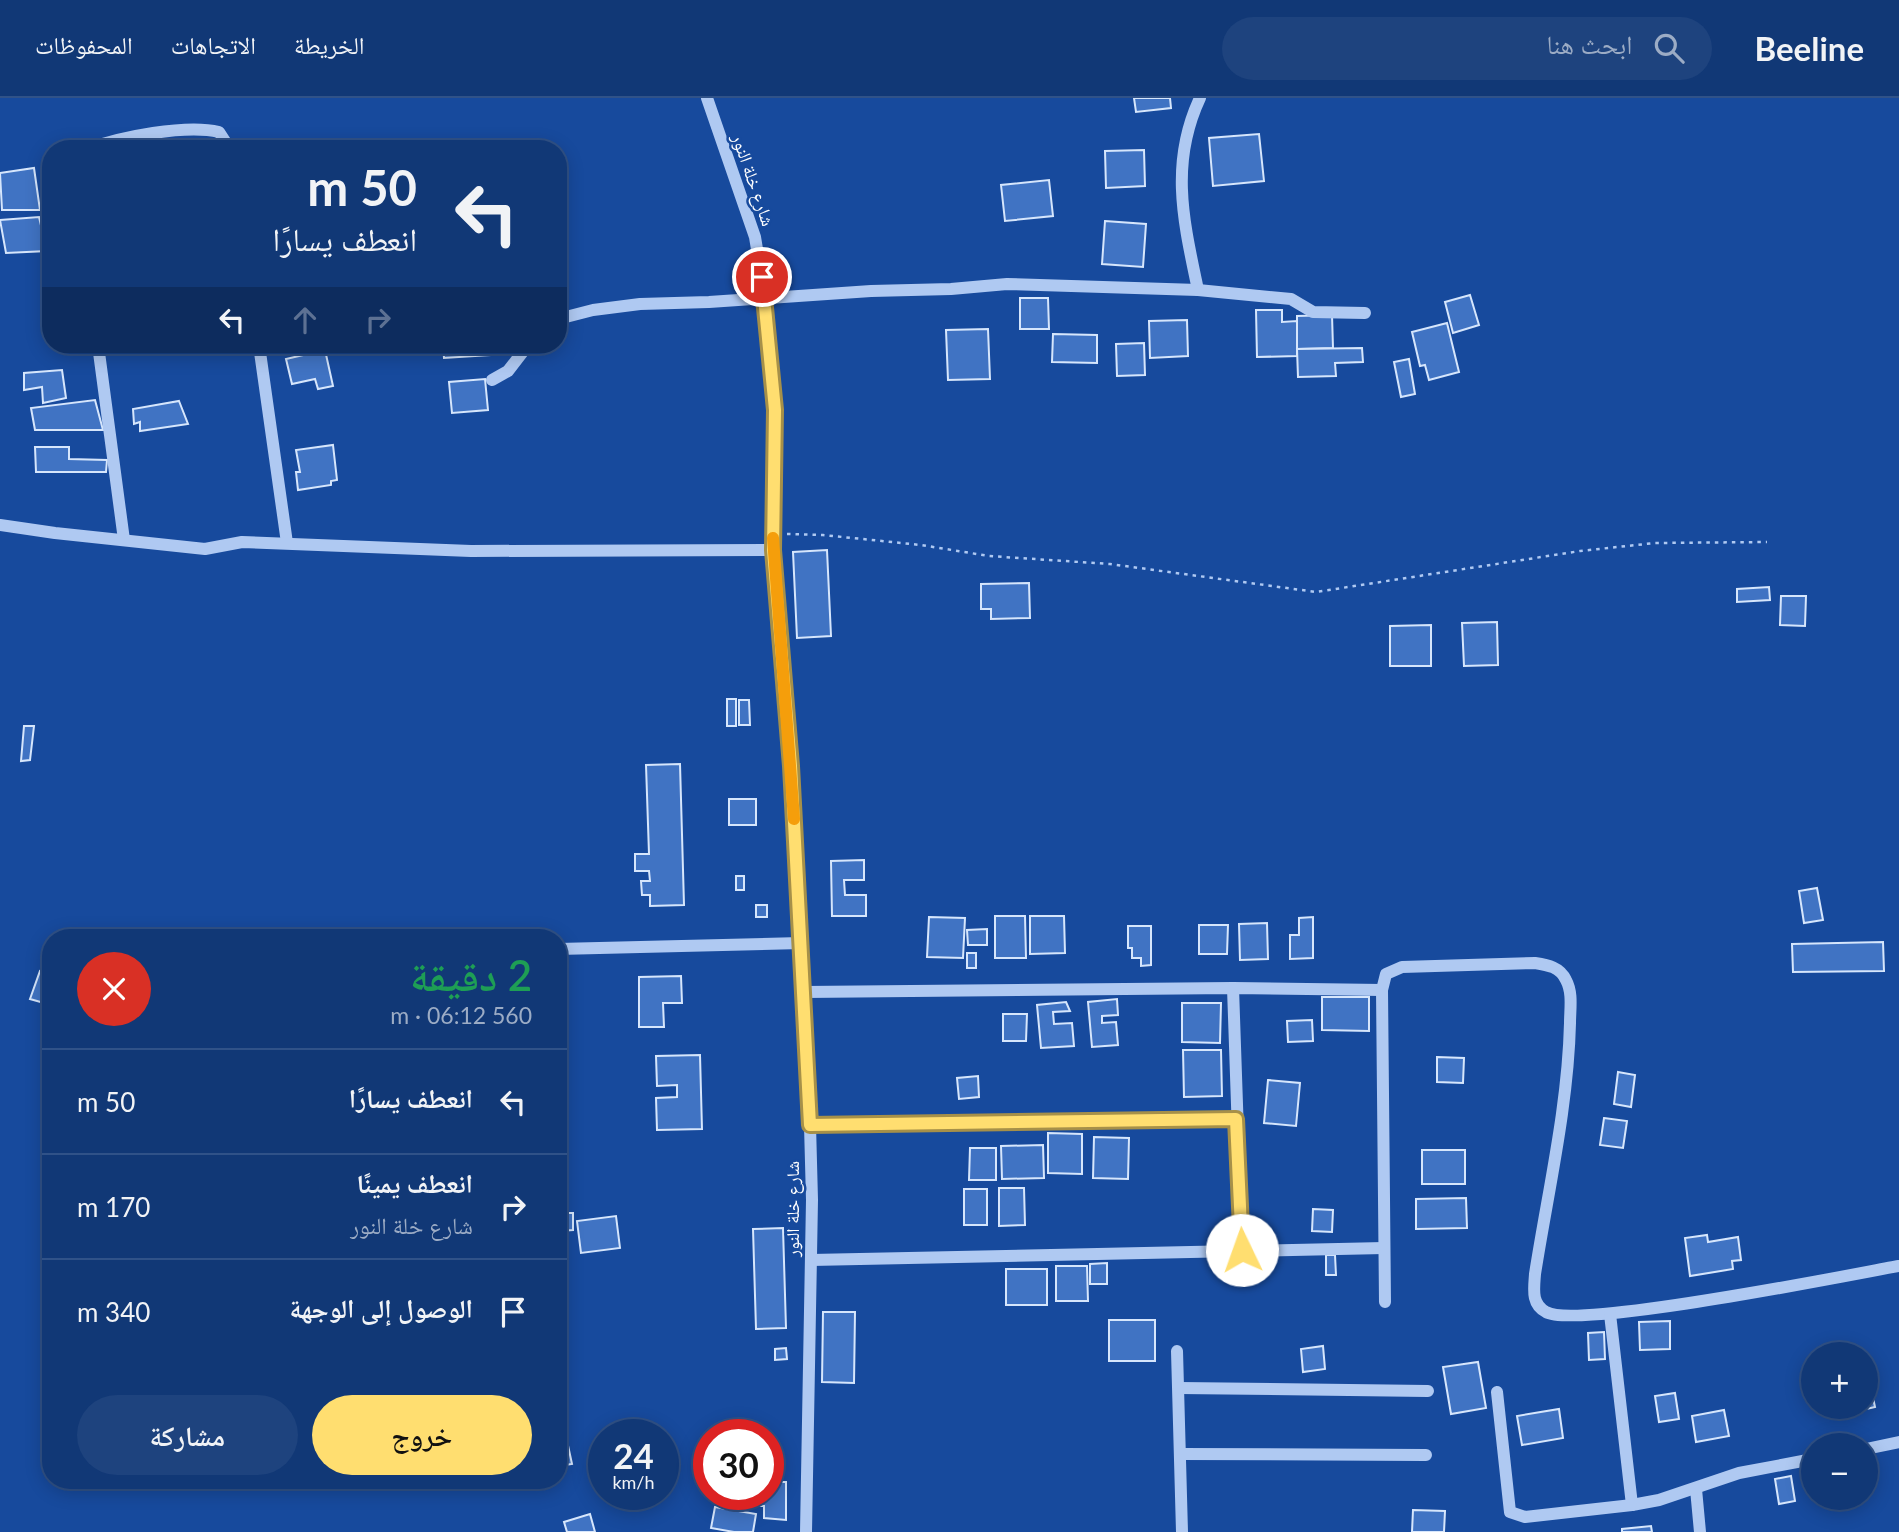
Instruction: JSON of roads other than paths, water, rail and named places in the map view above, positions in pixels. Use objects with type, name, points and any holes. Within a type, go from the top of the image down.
[{"type":"street","name":"شارع خلة النور","points":[[707,98],[755,237],[765,298],[775,410],[773,550],[791,766],[810,1125],[811,1260],[806,1532]]},
{"type":"street","points":[[1198,290],[1186,236],[1180,180],[1185,137],[1200,98]]},
{"type":"street","points":[[125,140],[204,128],[219,132],[224,140]]},
{"type":"street","points":[[567,317],[593,310],[640,304],[1007,284],[1198,290],[1291,299],[1312,312],[1364,313]]},
{"type":"street","points":[[99,354],[124,540]]},
{"type":"street","points":[[260,354],[288,543]]},
{"type":"street","points":[[492,380],[508,371],[521,354]]},
{"type":"street","points":[[0,525],[205,549],[242,542],[471,551],[773,550]]},
{"type":"street","points":[[567,949],[802,943]]},
{"type":"street","points":[[1385,1302],[1382,990],[1386,974],[1402,967],[1535,963],[1554,967],[1567,981],[1570,996],[1569,1061],[1535,1274],[1534,1296],[1539,1307],[1548,1314],[1610,1314],[1739,1295],[1899,1266]]},
{"type":"street","points":[[804,992],[1233,988],[1382,990]]},
{"type":"street","points":[[1233,988],[1242,1250]]},
{"type":"street","points":[[810,1125],[1236,1119]]},
{"type":"street","points":[[811,1260],[1384,1248]]},
{"type":"street","points":[[1610,1314],[1632,1505]]},
{"type":"street","points":[[1177,1351],[1182,1532]]},
{"type":"street","points":[[1179,1388],[1428,1391]]},
{"type":"street","points":[[1497,1391],[1510,1512],[1525,1517],[1632,1505],[1696,1489],[1739,1473],[1801,1461]]},
{"type":"street","points":[[1878,1447],[1899,1443]]},
{"type":"street","points":[[1181,1454],[1426,1455]]},
{"type":"street","points":[[1696,1489],[1700,1532]]}]
